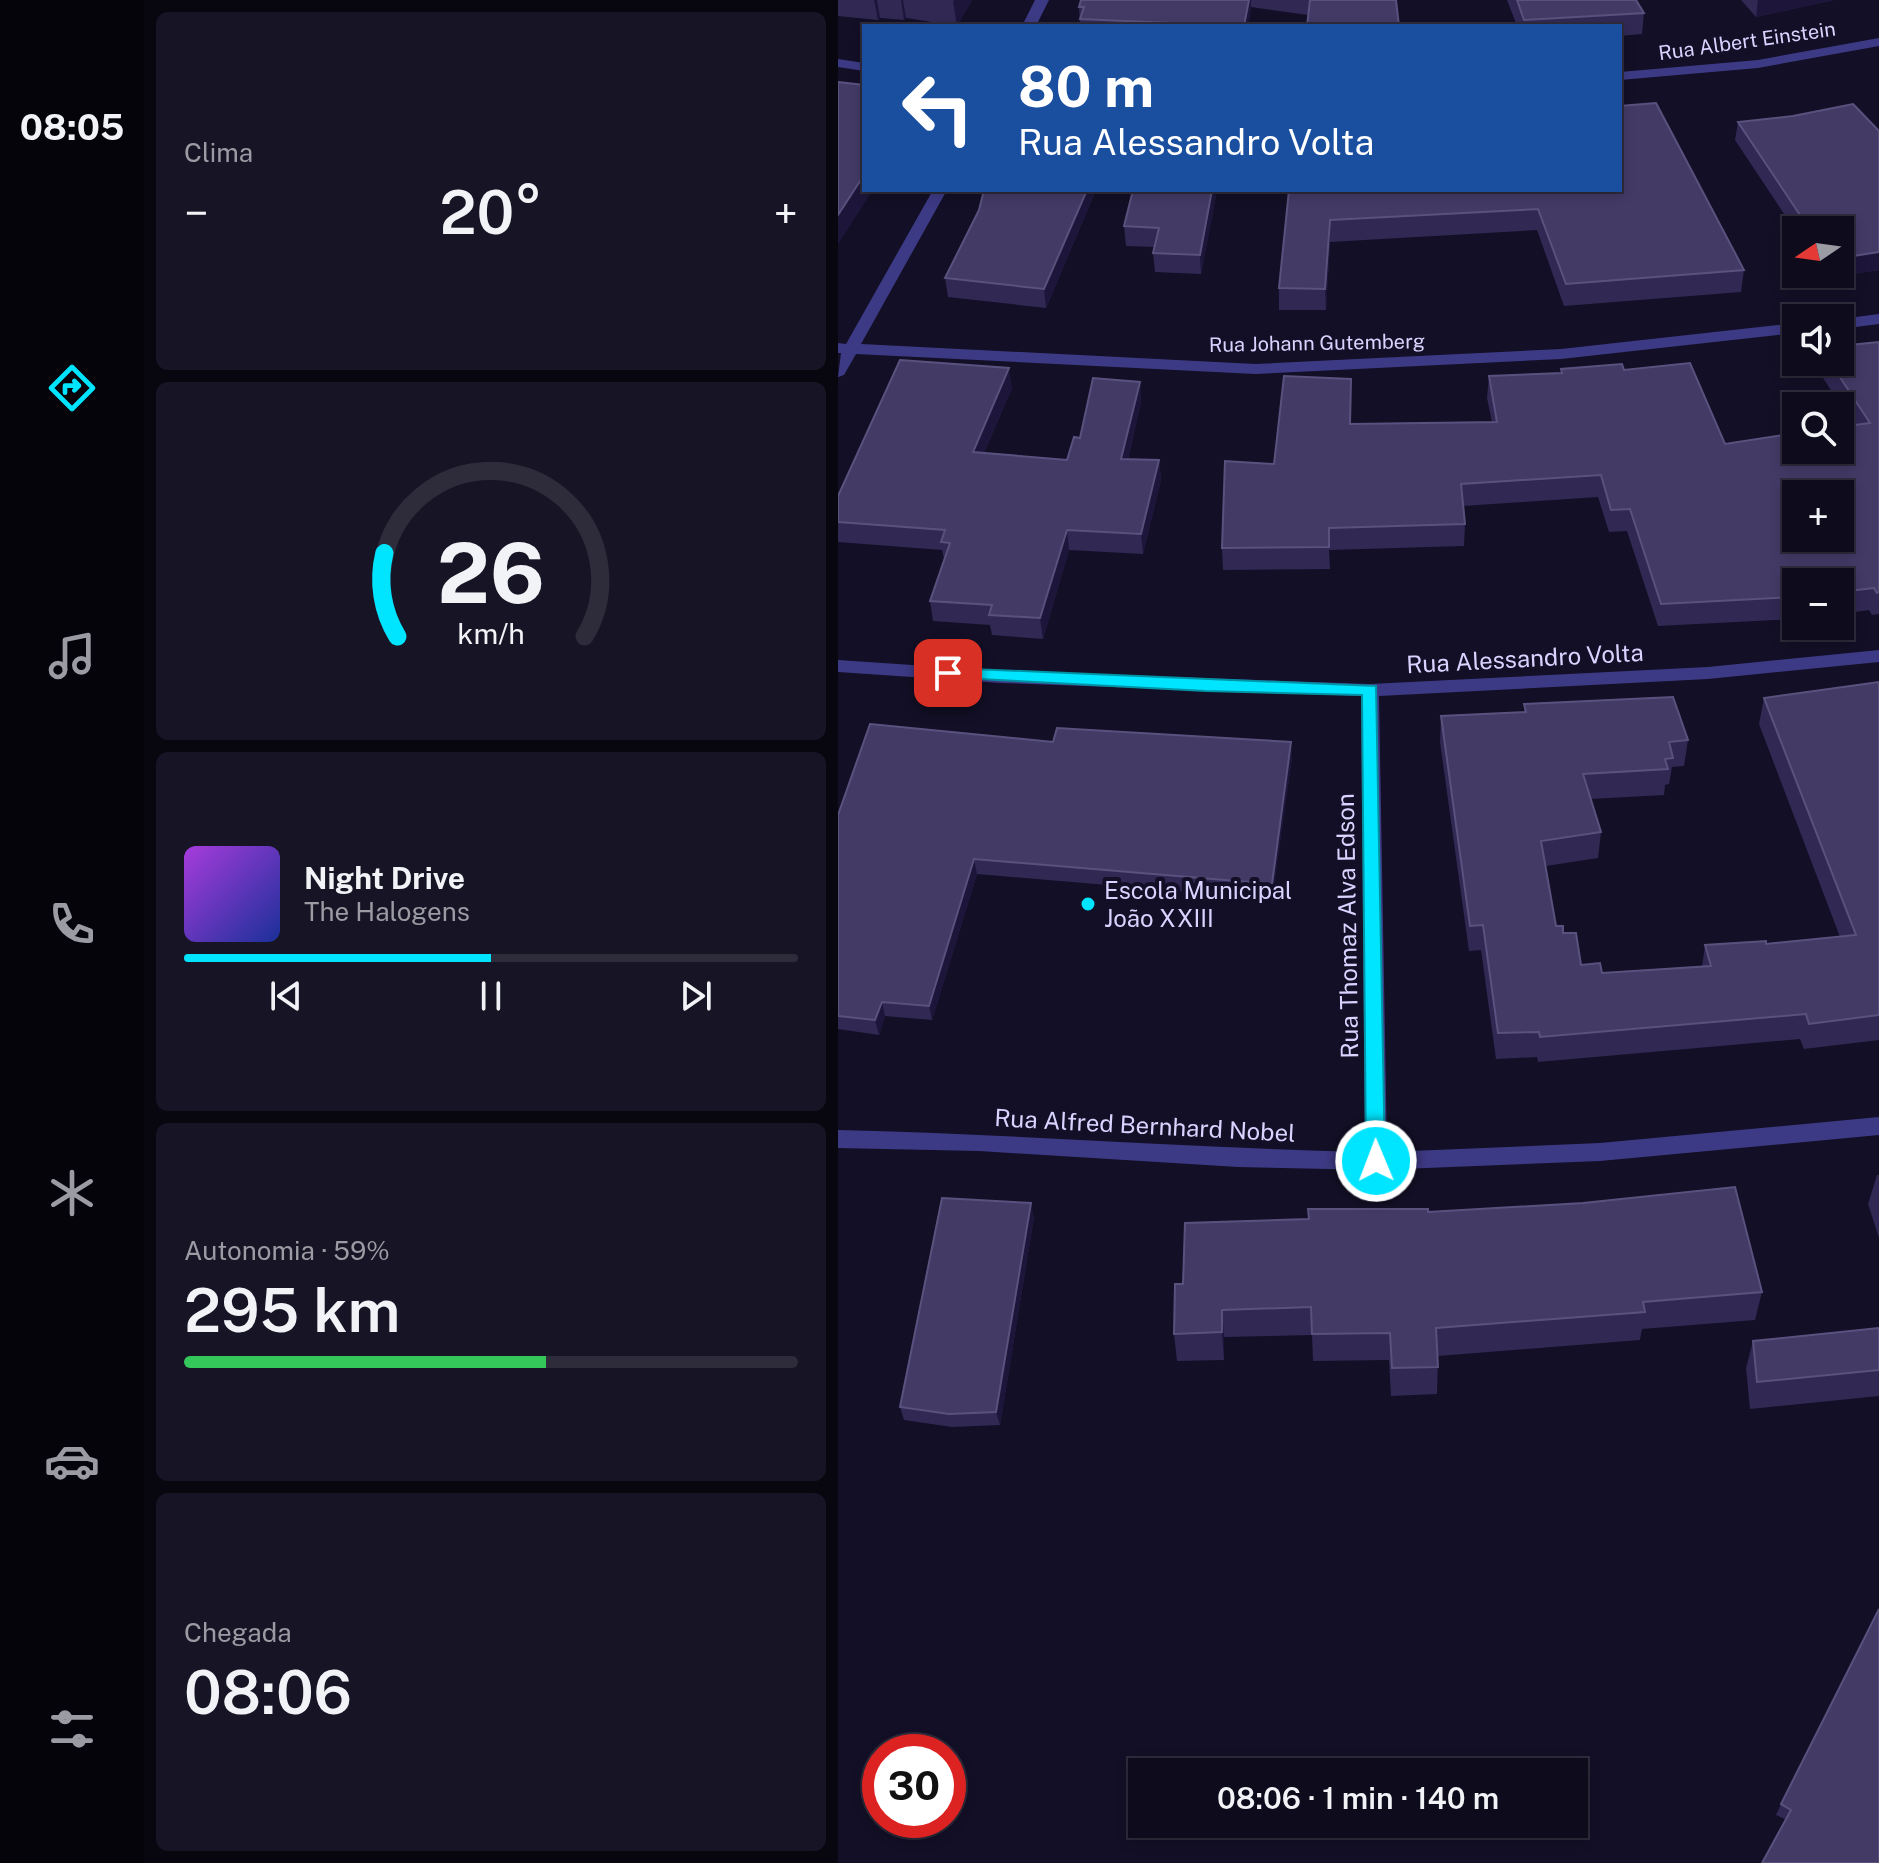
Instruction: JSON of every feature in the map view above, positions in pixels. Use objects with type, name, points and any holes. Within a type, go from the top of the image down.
[{"type":"street","points":[[1030,24],[1042,0]]},
{"type":"street","name":"Rua Albert Einstein","points":[[1622,76],[1758,64],[1879,42]]},
{"type":"street","points":[[838,63],[862,67]]},
{"type":"street","points":[[838,372],[844,348],[939,192]]},
{"type":"street","points":[[1854,322],[1879,319]]},
{"type":"street","name":"Rua Johann Gutemberg","points":[[844,348],[1255,369],[1561,354],[1782,330]]},
{"type":"street","name":"Rua Alessandro Volta","points":[[838,666],[1001,677],[1370,690],[1708,673],[1879,656]]},
{"type":"street","name":"Rua Thomaz Alva Edson","points":[[1370,690],[1376,1161]]},
{"type":"street","name":"Rua Alfred Bernhard Nobel","points":[[838,1139],[979,1142],[1238,1158],[1376,1161],[1600,1152],[1879,1126]]},
{"type":"building","points":[[1081,0],[1249,0],[1244,24],[1080,19],[1084,7],[1079,7]]},
{"type":"building","points":[[1310,0],[1396,0],[1399,24],[1307,24]]},
{"type":"building","points":[[1517,0],[1636,0],[1644,13],[1524,20]]},
{"type":"building","points":[[838,82],[862,85],[862,178],[838,215]]},
{"type":"building","points":[[1656,103],[1744,270],[1566,284],[1538,209],[1330,220],[1325,289],[1279,288],[1289,192],[1622,192],[1622,106]]},
{"type":"building","points":[[1853,104],[1879,131],[1879,252],[1854,256],[1854,216],[1801,216],[1738,122],[1793,116]]},
{"type":"building","points":[[984,192],[1086,192],[1044,289],[945,278],[979,210]]},
{"type":"building","points":[[1132,192],[1212,192],[1200,255],[1153,253],[1159,228],[1124,226]]},
{"type":"building","points":[[1879,342],[1877,593],[1874,588],[1854,590],[1854,568],[1782,568],[1782,598],[1661,604],[1630,509],[1611,510],[1601,475],[1461,484],[1465,524],[1329,528],[1329,547],[1222,548],[1225,461],[1274,464],[1284,376],[1351,379],[1350,424],[1497,422],[1489,376],[1562,373],[1561,369],[1622,364],[1624,370],[1690,363],[1725,444],[1782,435],[1782,464],[1854,464],[1854,425],[1870,423],[1854,399],[1854,392],[1850,392],[1839,376],[1854,376],[1854,345]]},
{"type":"building","points":[[900,360],[1009,368],[973,452],[1067,460],[1074,437],[1080,438],[1093,378],[1140,382],[1121,459],[1159,460],[1141,534],[1067,530],[1040,618],[989,615],[992,605],[930,601],[950,543],[941,542],[945,530],[838,522],[838,496]]},
{"type":"building","points":[[1879,682],[1879,1015],[1809,1024],[1806,1014],[1540,1037],[1539,1032],[1498,1033],[1483,925],[1470,926],[1441,716],[1526,712],[1524,704],[1673,697],[1688,740],[1669,742],[1673,758],[1665,759],[1668,769],[1583,774],[1601,832],[1541,841],[1556,926],[1563,926],[1563,933],[1576,933],[1581,965],[1600,963],[1602,973],[1711,966],[1705,945],[1766,941],[1766,944],[1856,935],[1764,698]]},
{"type":"building","points":[[870,724],[1053,742],[1057,728],[1291,742],[1272,884],[974,859],[929,1006],[882,1002],[875,1020],[838,1016],[838,815]]},
{"type":"building","points":[[1735,1187],[1762,1292],[1643,1302],[1645,1312],[1436,1328],[1438,1367],[1392,1368],[1390,1333],[1312,1334],[1311,1307],[1222,1310],[1222,1332],[1174,1334],[1175,1284],[1183,1284],[1185,1223],[1309,1219],[1308,1209],[1428,1209],[1428,1212],[1583,1203]]},
{"type":"building","points":[[942,1198],[1031,1203],[996,1412],[949,1414],[900,1407]]},
{"type":"building","points":[[1879,1328],[1879,1370],[1757,1382],[1753,1341]]},
{"type":"building","points":[[1879,1609],[1879,1863],[1762,1863],[1791,1810],[1781,1804]]},
{"type":"place","name":"Escola Municipal João XXIII","points":[[1088,904]]},
{"type":"route","points":[[948,673],[1206,686],[1370,690],[1376,1161]]}]
